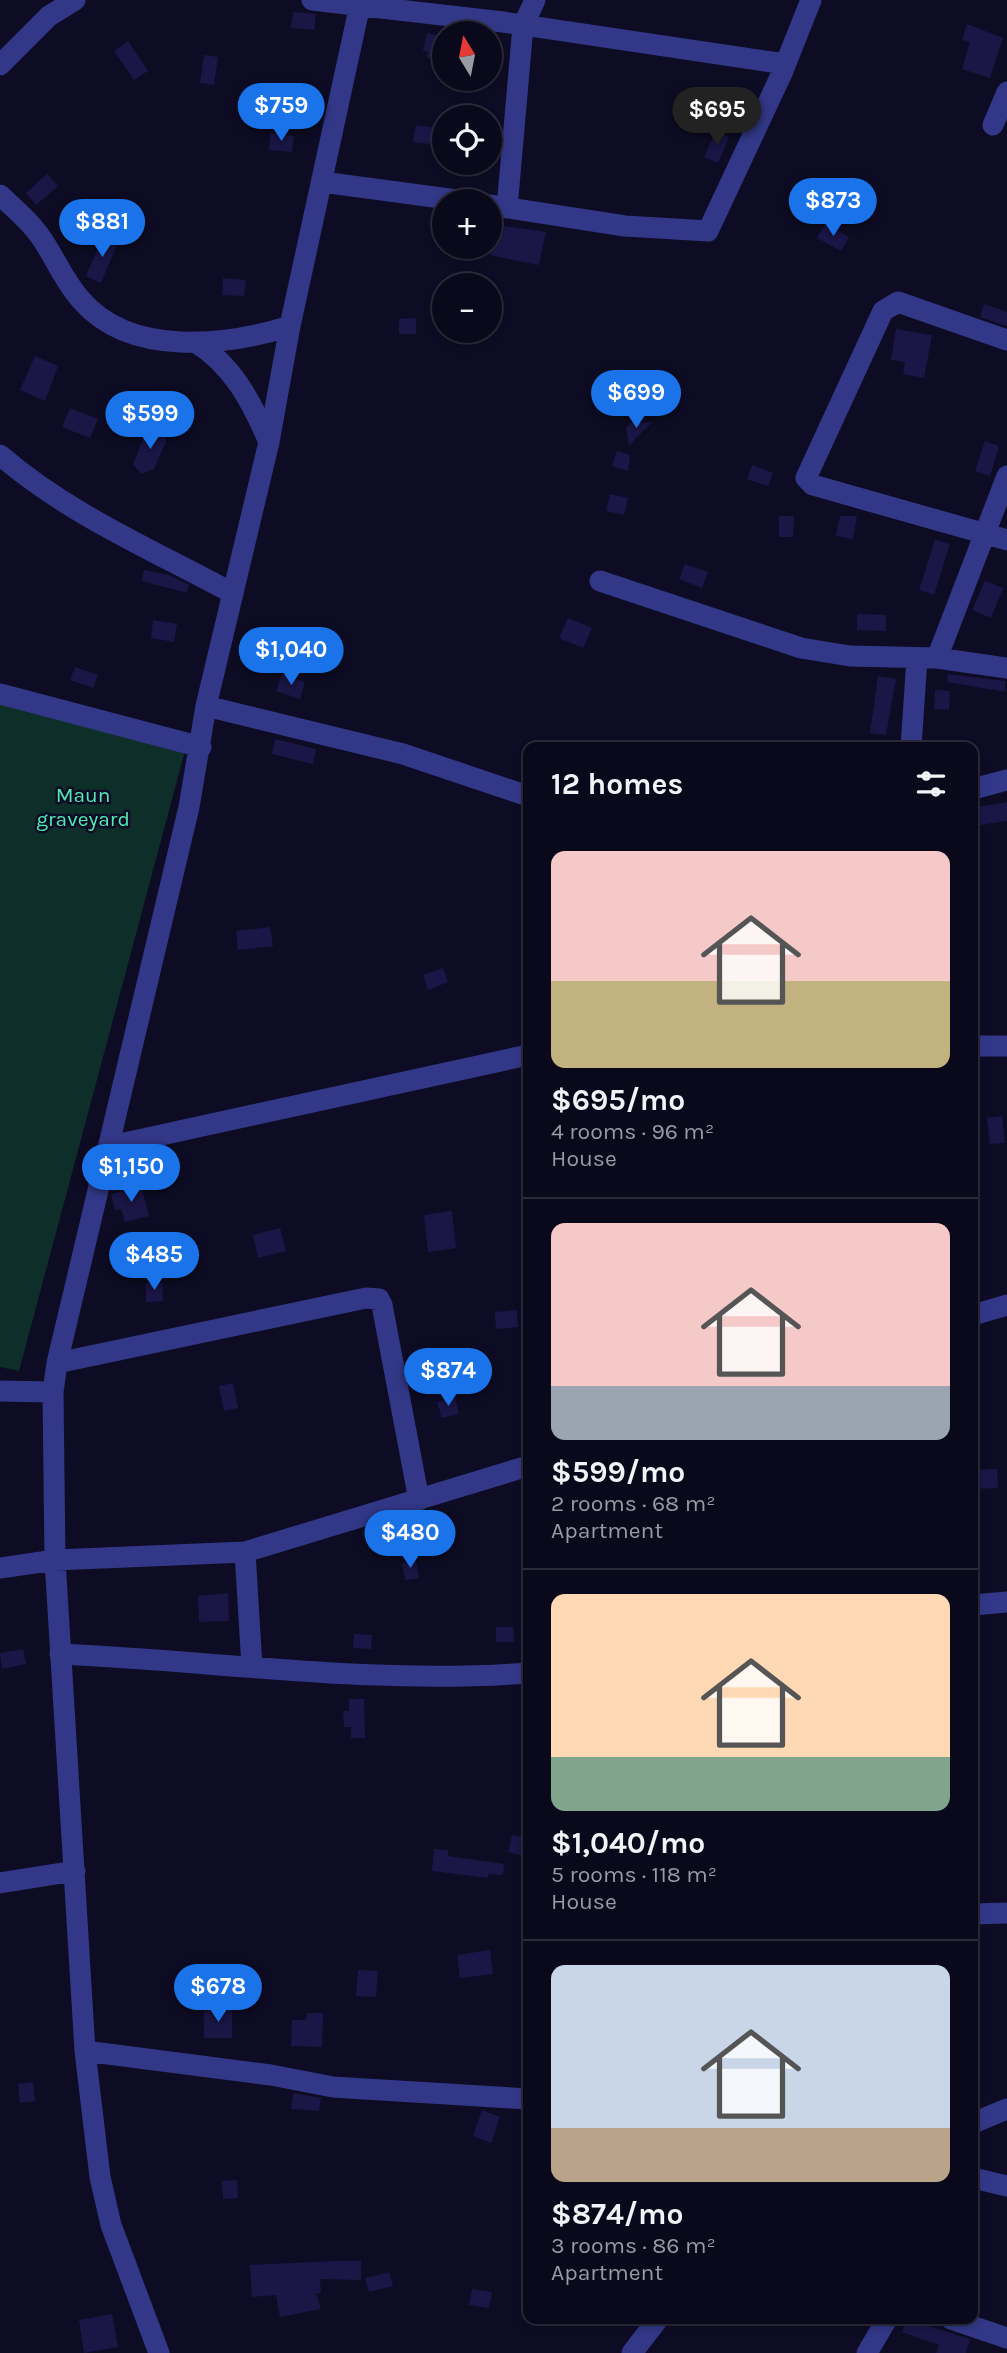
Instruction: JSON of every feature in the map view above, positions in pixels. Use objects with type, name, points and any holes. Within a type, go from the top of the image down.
[{"type":"street","points":[[0,65],[49,16],[75,0]]},
{"type":"street","points":[[312,0],[360,3],[785,64]]},
{"type":"street","points":[[501,189],[523,26],[535,0]]},
{"type":"street","points":[[502,207],[625,226],[708,231],[785,64],[811,0]]},
{"type":"street","points":[[159,2353],[111,2225],[100,2177],[85,2051],[55,1560],[53,1392],[57,1363],[111,1146],[201,747],[206,706],[269,442],[290,326],[360,3]]},
{"type":"street","points":[[993,125],[1007,92]]},
{"type":"street","points":[[322,182],[432,197]]},
{"type":"street","points":[[0,195],[43,240],[82,301],[97,316],[125,332],[150,338],[195,342],[246,338],[290,326]]},
{"type":"street","points":[[1007,340],[898,302],[890,304],[883,311],[806,478],[813,485],[1007,540]]},
{"type":"street","points":[[195,342],[221,361],[247,396],[269,442]]},
{"type":"street","points":[[0,455],[71,505],[127,539],[232,593]]},
{"type":"street","points":[[912,742],[927,658],[986,532],[1007,476]]},
{"type":"street","points":[[600,581],[801,648],[850,656],[927,658],[1007,668]]},
{"type":"street","points":[[0,694],[201,747]]},
{"type":"street","points":[[206,706],[403,754],[523,794]]},
{"type":"street","points":[[978,788],[1007,780]]},
{"type":"street","points":[[978,1046],[1007,1046]]},
{"type":"street","points":[[111,1146],[523,1056]]},
{"type":"street","points":[[57,1363],[366,1298],[379,1299],[419,1500]]},
{"type":"street","points":[[978,1314],[1007,1305]]},
{"type":"street","points":[[0,1391],[53,1392]]},
{"type":"street","points":[[0,1568],[55,1560],[245,1552],[523,1468]]},
{"type":"street","points":[[245,1552],[252,1667]]},
{"type":"street","points":[[978,1605],[1007,1602]]},
{"type":"street","points":[[60,1654],[379,1676],[523,1672]]},
{"type":"street","points":[[0,1883],[75,1871]]},
{"type":"street","points":[[978,1914],[1007,1913]]},
{"type":"street","points":[[85,2051],[271,2075],[333,2087],[523,2099]]},
{"type":"street","points":[[978,2108],[1007,2107]]},
{"type":"street","points":[[978,2121],[1007,2107]]},
{"type":"street","points":[[978,2179],[1007,2186]]},
{"type":"street","points":[[632,2353],[654,2324]]},
{"type":"street","points":[[867,2353],[884,2324]]},
{"type":"street","points":[[966,2324],[1007,2338]]},
{"type":"green space","name":"Maun graveyard","points":[[0,699],[186,747],[19,1371],[0,1367]]},
{"type":"building","points":[[293,12],[316,14],[314,30],[291,28]]},
{"type":"building","points":[[967,24],[1003,38],[990,78],[962,69],[970,42],[962,40]]},
{"type":"building","points":[[427,33],[432,34],[432,59],[427,58],[428,52],[423,51]]},
{"type":"building","points":[[128,41],[148,71],[134,80],[114,51]]},
{"type":"building","points":[[204,55],[218,57],[214,85],[200,83]]},
{"type":"building","points":[[416,125],[432,127],[432,144],[413,142]]},
{"type":"building","points":[[716,131],[729,137],[718,163],[704,157]]},
{"type":"building","points":[[271,133],[294,136],[292,152],[269,150]]},
{"type":"building","points":[[47,174],[58,186],[36,205],[26,193]]},
{"type":"building","points":[[825,224],[849,237],[841,251],[817,238]]},
{"type":"building","points":[[502,226],[546,232],[539,265],[502,257]]},
{"type":"building","points":[[103,236],[118,242],[101,283],[86,276]]},
{"type":"building","points":[[223,278],[246,280],[244,296],[222,295]]},
{"type":"building","points":[[984,304],[1007,312],[1007,326],[980,317]]},
{"type":"building","points":[[416,318],[416,334],[399,334],[399,319]]},
{"type":"building","points":[[896,329],[932,335],[924,378],[903,374],[905,362],[891,360]]},
{"type":"building","points":[[35,356],[58,366],[45,401],[20,390]]},
{"type":"building","points":[[70,408],[98,419],[90,438],[62,427]]},
{"type":"building","points":[[652,422],[629,445],[626,428],[630,423]]},
{"type":"building","points":[[151,429],[163,432],[166,442],[154,469],[141,474],[133,464],[144,436]]},
{"type":"building","points":[[985,441],[999,446],[990,476],[975,471]]},
{"type":"building","points":[[617,451],[630,455],[628,471],[612,466]]},
{"type":"building","points":[[752,465],[773,473],[768,486],[747,479]]},
{"type":"building","points":[[610,494],[628,498],[624,515],[606,511]]},
{"type":"building","points":[[779,516],[794,516],[793,537],[779,537]]},
{"type":"building","points":[[840,516],[857,516],[853,539],[836,536]]},
{"type":"building","points":[[935,540],[950,544],[934,595],[919,590]]},
{"type":"building","points":[[685,564],[708,572],[702,588],[679,579]]},
{"type":"building","points":[[144,570],[169,575],[189,585],[187,593],[142,581]]},
{"type":"building","points":[[985,581],[1003,588],[991,618],[972,610]]},
{"type":"building","points":[[857,614],[886,615],[886,631],[857,630]]},
{"type":"building","points":[[568,618],[592,628],[583,648],[559,638]]},
{"type":"building","points":[[153,620],[177,624],[174,642],[151,638]]},
{"type":"building","points":[[75,667],[98,675],[93,688],[70,680]]},
{"type":"building","points":[[282,674],[305,682],[300,699],[276,691]]},
{"type":"building","points":[[948,674],[1005,681],[1005,692],[947,682]]},
{"type":"building","points":[[878,676],[896,679],[886,735],[870,733]]},
{"type":"building","points":[[935,690],[950,691],[949,710],[934,709]]},
{"type":"building","points":[[275,739],[316,749],[313,764],[272,754]]},
{"type":"building","points":[[1007,802],[1007,821],[978,825],[978,807]]},
{"type":"building","points":[[270,927],[273,946],[238,950],[236,931]]},
{"type":"building","points":[[443,968],[448,982],[428,990],[423,975]]},
{"type":"building","points":[[1002,1116],[1005,1143],[990,1144],[987,1118]]},
{"type":"building","points":[[141,1186],[149,1216],[125,1222],[121,1209],[115,1210],[111,1194]]},
{"type":"building","points":[[452,1211],[456,1248],[428,1252],[424,1215]]},
{"type":"building","points":[[280,1228],[286,1251],[258,1258],[253,1235]]},
{"type":"building","points":[[146,1283],[162,1283],[163,1301],[146,1302]]},
{"type":"building","points":[[517,1310],[518,1327],[496,1329],[495,1312]]},
{"type":"building","points":[[233,1383],[238,1408],[224,1411],[219,1386]]},
{"type":"building","points":[[455,1397],[459,1414],[442,1418],[437,1402]]},
{"type":"building","points":[[997,1469],[998,1488],[978,1489],[978,1470]]},
{"type":"building","points":[[416,1561],[419,1578],[405,1580],[402,1563]]},
{"type":"building","points":[[228,1593],[229,1621],[199,1622],[198,1596]]},
{"type":"building","points":[[496,1627],[513,1627],[514,1642],[496,1642]]},
{"type":"building","points":[[354,1634],[372,1635],[371,1649],[353,1648]]},
{"type":"building","points":[[23,1649],[26,1664],[2,1669],[0,1653]]},
{"type":"building","points":[[349,1699],[364,1699],[365,1738],[351,1738],[351,1727],[344,1727],[343,1711],[349,1711]]},
{"type":"building","points":[[512,1835],[523,1837],[523,1855],[508,1852]]},
{"type":"building","points":[[434,1849],[448,1850],[448,1856],[504,1864],[503,1875],[488,1874],[488,1878],[432,1871]]},
{"type":"building","points":[[490,1950],[493,1974],[460,1978],[457,1955]]},
{"type":"building","points":[[358,1970],[378,1971],[376,1997],[356,1996]]},
{"type":"building","points":[[232,2010],[232,2038],[204,2038],[204,2011]]},
{"type":"building","points":[[307,2013],[323,2013],[322,2047],[291,2046],[292,2020],[306,2020]]},
{"type":"building","points":[[33,2082],[35,2101],[20,2103],[18,2084]]},
{"type":"building","points":[[293,2093],[321,2098],[319,2111],[291,2109]]},
{"type":"building","points":[[482,2110],[500,2117],[491,2143],[473,2136]]},
{"type":"building","points":[[237,2180],[238,2198],[223,2199],[222,2181]]},
{"type":"building","points":[[361,2261],[361,2280],[320,2279],[321,2293],[316,2293],[321,2309],[280,2317],[276,2295],[252,2297],[250,2265]]},
{"type":"building","points":[[389,2272],[393,2286],[369,2292],[365,2278]]},
{"type":"building","points":[[472,2289],[492,2292],[489,2308],[469,2305]]},
{"type":"building","points":[[112,2314],[118,2347],[84,2353],[79,2320]]},
{"type":"building","points":[[905,2324],[923,2324],[970,2339],[966,2353],[936,2353],[939,2345],[902,2332]]}]
